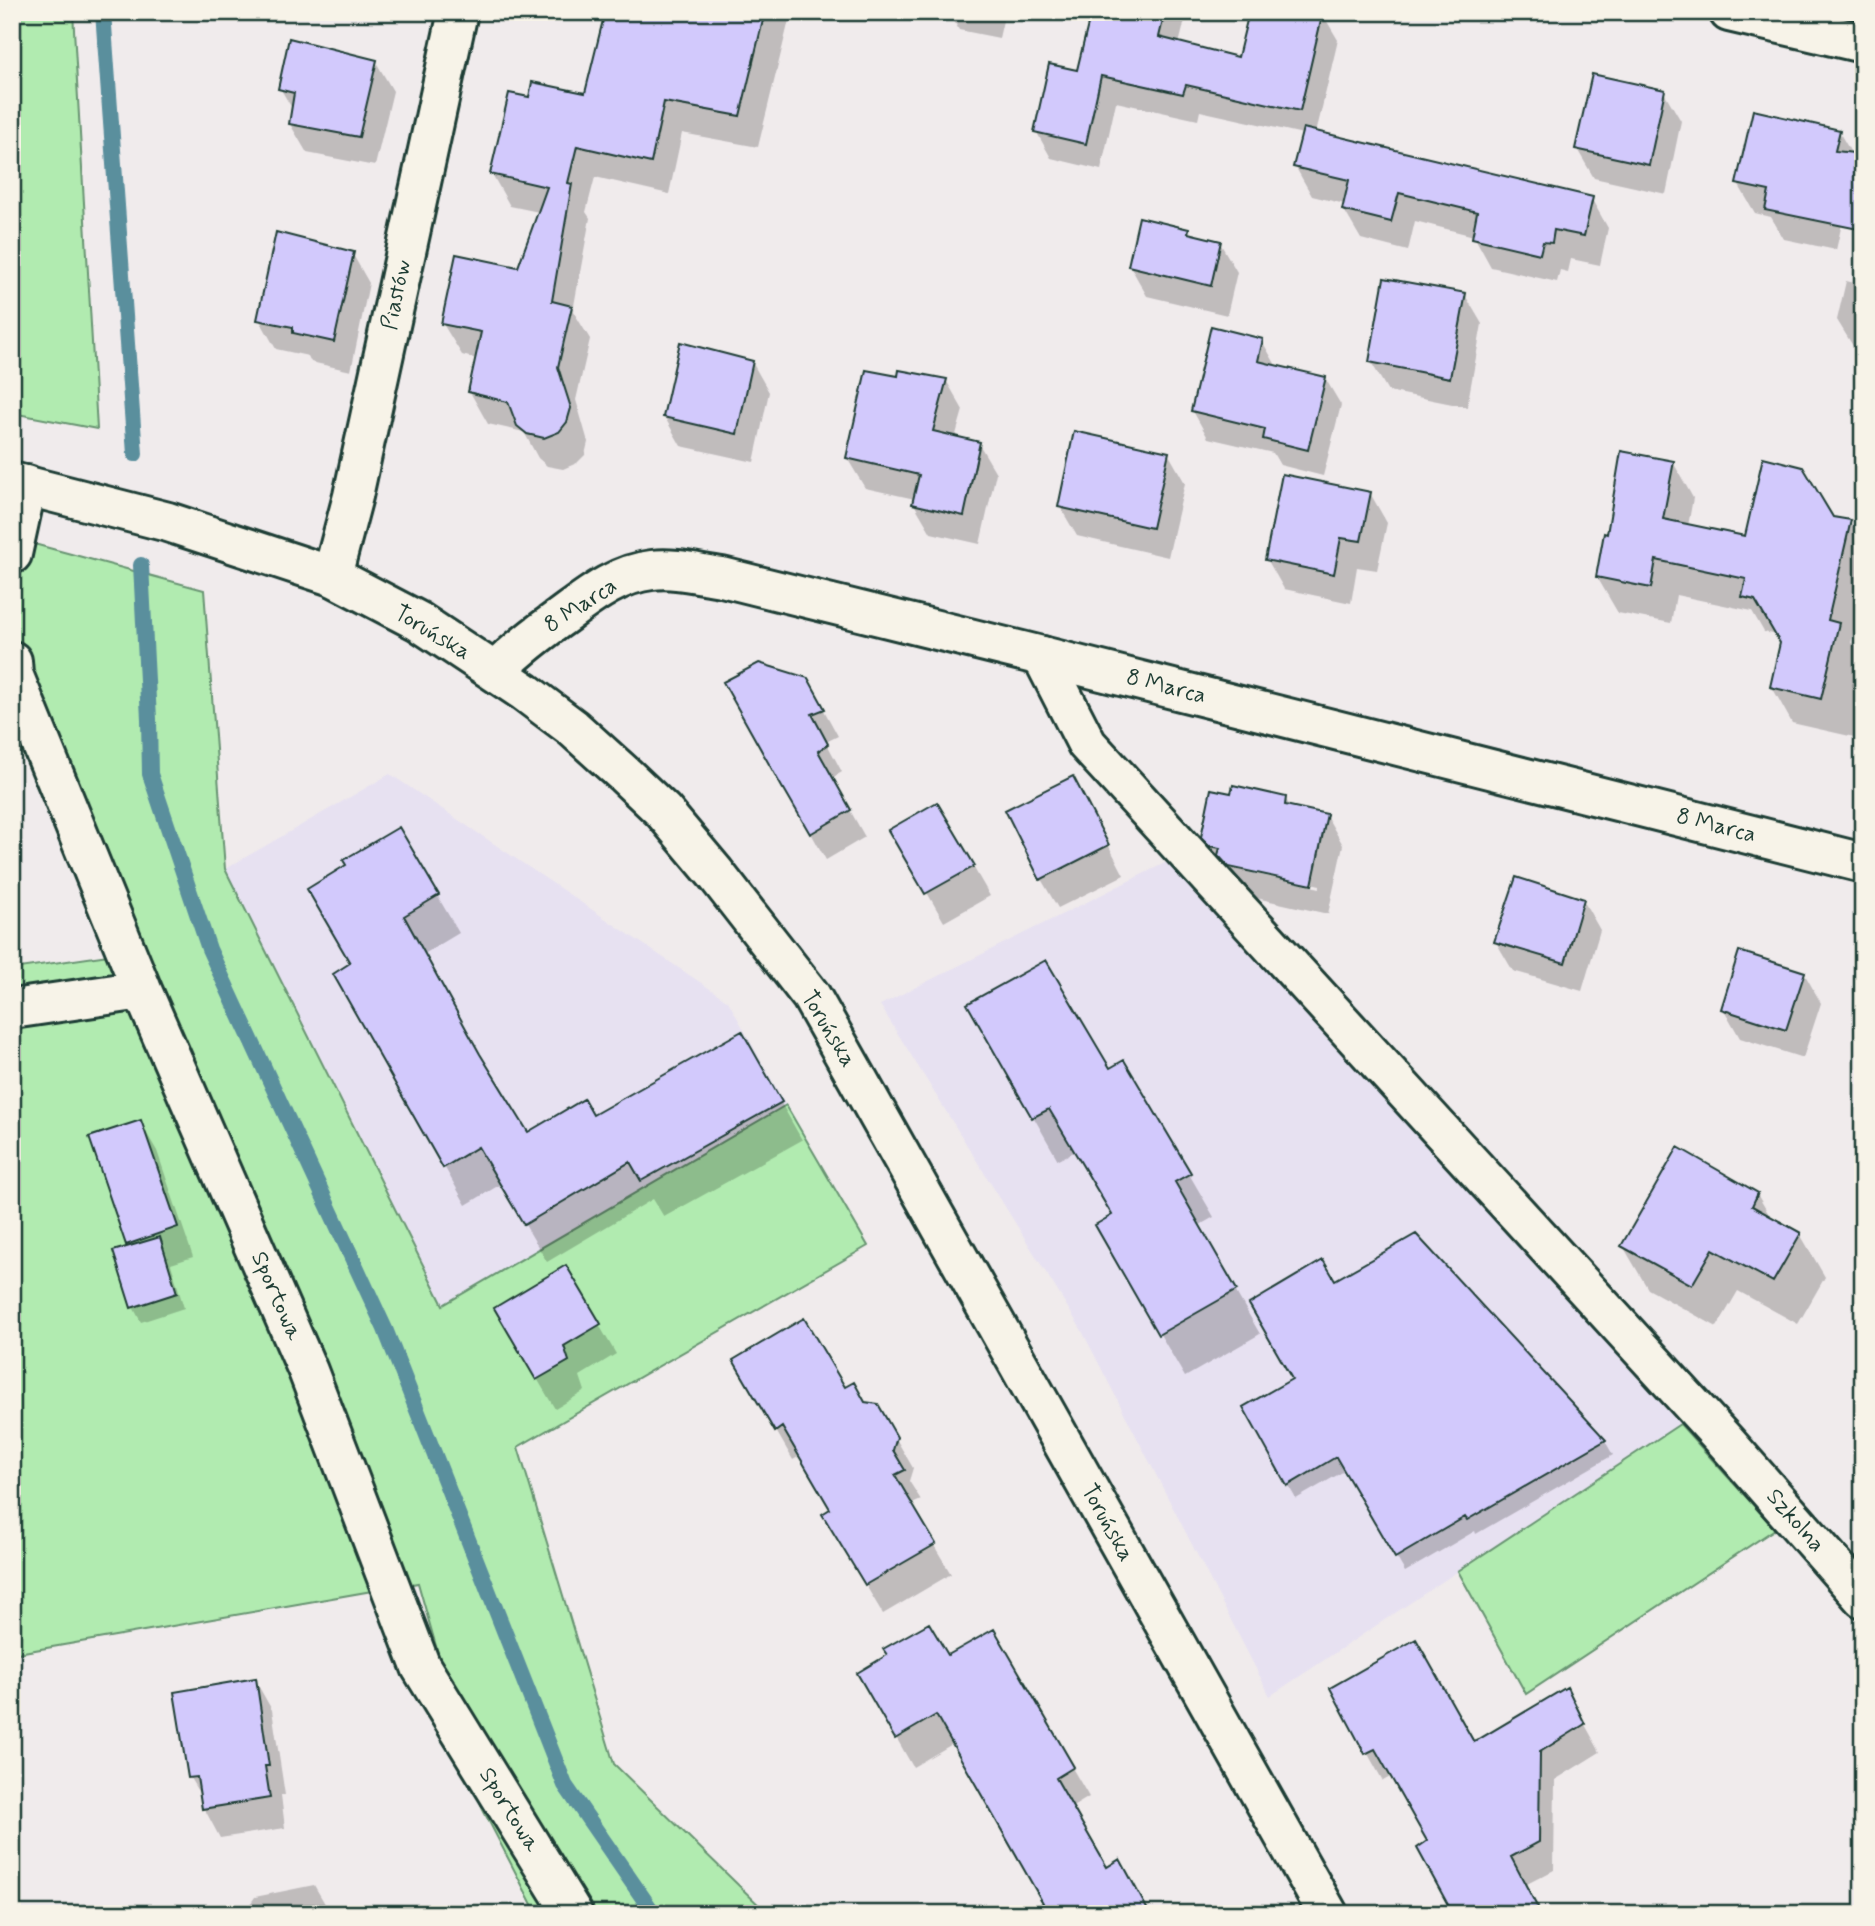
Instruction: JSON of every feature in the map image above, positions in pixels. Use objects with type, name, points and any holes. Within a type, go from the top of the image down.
[{"type":"street","name":"Piastów","points":[[332,576],[353,496],[458,12]]},
{"type":"street","points":[[1729,12],[1863,43]]},
{"type":"street","name":"Toruńska","points":[[20,483],[168,522],[332,576],[418,621],[495,672],[573,728],[663,811],[811,996],[1328,1914]]},
{"type":"street","points":[[12,554],[20,483]]},
{"type":"street","name":"8 Marca","points":[[495,672],[514,652],[599,589],[633,573],[654,569],[682,571],[722,577],[1042,656],[1863,863]]},
{"type":"street","name":"Szkolna","points":[[1042,656],[1087,744],[1727,1443],[1863,1598]]},
{"type":"street","name":"Sportowa","points":[[12,661],[13,674],[142,989],[308,1371],[421,1667],[573,1914]]},
{"type":"street","points":[[12,1009],[142,989]]},
{"type":"shaded area","points":[[390,774],[728,1001],[786,1105],[443,1305],[225,869]]},
{"type":"shaded area","points":[[1171,860],[1680,1424],[1270,1696],[1081,1329],[880,1005]]},
{"type":"green space","points":[[12,12],[73,12],[97,429],[12,413]]},
{"type":"green space","points":[[12,538],[204,590],[225,869],[443,1305],[786,1105],[868,1246],[518,1447],[614,1764],[768,1914],[537,1914],[482,1808],[418,1583],[12,1654],[12,969],[122,953],[12,733]]},
{"type":"green space","points":[[1680,1424],[1775,1529],[1526,1694],[1458,1571]]},
{"type":"building","points":[[605,12],[765,12],[740,116],[664,102],[651,163],[577,146],[568,183],[572,184],[552,301],[572,306],[558,367],[571,408],[567,422],[559,432],[544,438],[527,434],[517,426],[508,402],[468,392],[481,332],[441,324],[456,254],[518,267],[547,187],[490,174],[509,93],[529,97],[532,82],[585,93]]},
{"type":"building","points":[[1091,12],[1165,12],[1159,37],[1238,57],[1249,12],[1323,12],[1300,111],[1186,85],[1183,94],[1101,76],[1086,144],[1034,132],[1049,64],[1077,70]]},
{"type":"building","points":[[289,38],[377,60],[359,137],[289,124],[294,93],[278,89]]},
{"type":"building","points":[[1592,74],[1665,90],[1649,165],[1575,149]]},
{"type":"building","points":[[1753,110],[1840,130],[1835,151],[1863,154],[1863,230],[1765,210],[1769,191],[1736,184]]},
{"type":"building","points":[[1303,128],[1593,197],[1584,236],[1554,230],[1552,243],[1543,242],[1540,254],[1472,238],[1477,212],[1399,193],[1391,222],[1342,210],[1349,180],[1293,167]]},
{"type":"building","points":[[1139,217],[1189,229],[1188,233],[1221,241],[1211,286],[1128,266]]},
{"type":"building","points":[[276,232],[354,252],[334,342],[293,333],[293,327],[257,320]]},
{"type":"building","points":[[1384,278],[1466,293],[1450,378],[1369,362]]},
{"type":"building","points":[[1211,326],[1263,339],[1258,361],[1326,377],[1308,450],[1263,439],[1265,429],[1191,411]]},
{"type":"building","points":[[680,342],[753,361],[737,434],[663,417]]},
{"type":"building","points":[[866,370],[898,376],[899,370],[947,379],[933,431],[980,442],[964,516],[912,504],[919,475],[846,458]]},
{"type":"building","points":[[1074,431],[1169,452],[1152,528],[1058,507]]},
{"type":"building","points":[[1621,451],[1674,461],[1663,519],[1745,536],[1763,457],[1803,467],[1833,517],[1851,520],[1828,620],[1839,623],[1821,699],[1770,687],[1780,643],[1755,600],[1742,597],[1746,579],[1656,560],[1651,588],[1596,577],[1604,533],[1607,534]]},
{"type":"building","points":[[1282,474],[1371,492],[1361,541],[1341,538],[1334,574],[1265,560]]},
{"type":"building","points":[[759,663],[808,678],[825,709],[812,714],[828,744],[818,751],[851,810],[810,834],[723,682]]},
{"type":"building","points":[[1073,776],[1109,845],[1040,880],[1005,810]]},
{"type":"building","points":[[1233,785],[1286,797],[1285,805],[1327,814],[1312,885],[1229,867],[1218,855],[1220,848],[1210,846],[1201,837],[1211,789],[1231,793]]},
{"type":"building","points":[[937,802],[975,866],[925,894],[888,830]]},
{"type":"building","points":[[399,827],[439,895],[404,916],[480,1054],[528,1132],[584,1099],[593,1115],[742,1031],[782,1102],[641,1181],[630,1162],[524,1225],[478,1147],[443,1168],[333,974],[350,963],[307,889],[346,865],[343,860]]},
{"type":"building","points":[[1516,877],[1584,899],[1565,963],[1494,942]]},
{"type":"building","points":[[1739,951],[1805,972],[1786,1030],[1721,1009]]},
{"type":"building","points":[[1046,960],[1110,1068],[1124,1060],[1191,1173],[1175,1182],[1237,1290],[1158,1335],[1095,1225],[1112,1215],[1049,1109],[1032,1118],[967,1004]]},
{"type":"building","points":[[141,1120],[178,1227],[126,1245],[89,1137]]},
{"type":"building","points":[[1678,1147],[1758,1193],[1752,1206],[1801,1233],[1773,1282],[1713,1249],[1692,1285],[1621,1246]]},
{"type":"building","points":[[1416,1234],[1606,1440],[1395,1558],[1336,1457],[1287,1486],[1243,1407],[1292,1379],[1249,1304],[1323,1260],[1335,1280]]},
{"type":"building","points":[[160,1237],[177,1293],[131,1308],[113,1251]]},
{"type":"building","points":[[566,1265],[601,1324],[564,1346],[569,1361],[536,1380],[494,1308]]},
{"type":"building","points":[[804,1318],[845,1387],[854,1382],[865,1402],[878,1404],[897,1437],[893,1450],[905,1470],[895,1475],[936,1544],[865,1585],[822,1514],[830,1509],[782,1427],[775,1432],[733,1360]]},
{"type":"building","points":[[929,1623],[948,1655],[994,1629],[1074,1767],[1056,1778],[1107,1867],[1120,1859],[1150,1914],[1025,1914],[1043,1903],[936,1715],[895,1739],[857,1673],[887,1655],[883,1649]]},
{"type":"building","points":[[1416,1639],[1474,1742],[1567,1687],[1585,1724],[1540,1752],[1539,1842],[1511,1857],[1541,1914],[1453,1914],[1417,1848],[1427,1841],[1375,1749],[1365,1754],[1330,1688]]},
{"type":"building","points":[[256,1678],[269,1766],[265,1766],[270,1798],[202,1809],[197,1777],[188,1778],[174,1692]]},
{"type":"waterway","points":[[103,12],[135,454]]},
{"type":"waterway","points":[[141,565],[150,774],[209,949],[385,1329],[565,1785],[654,1914]]}]
